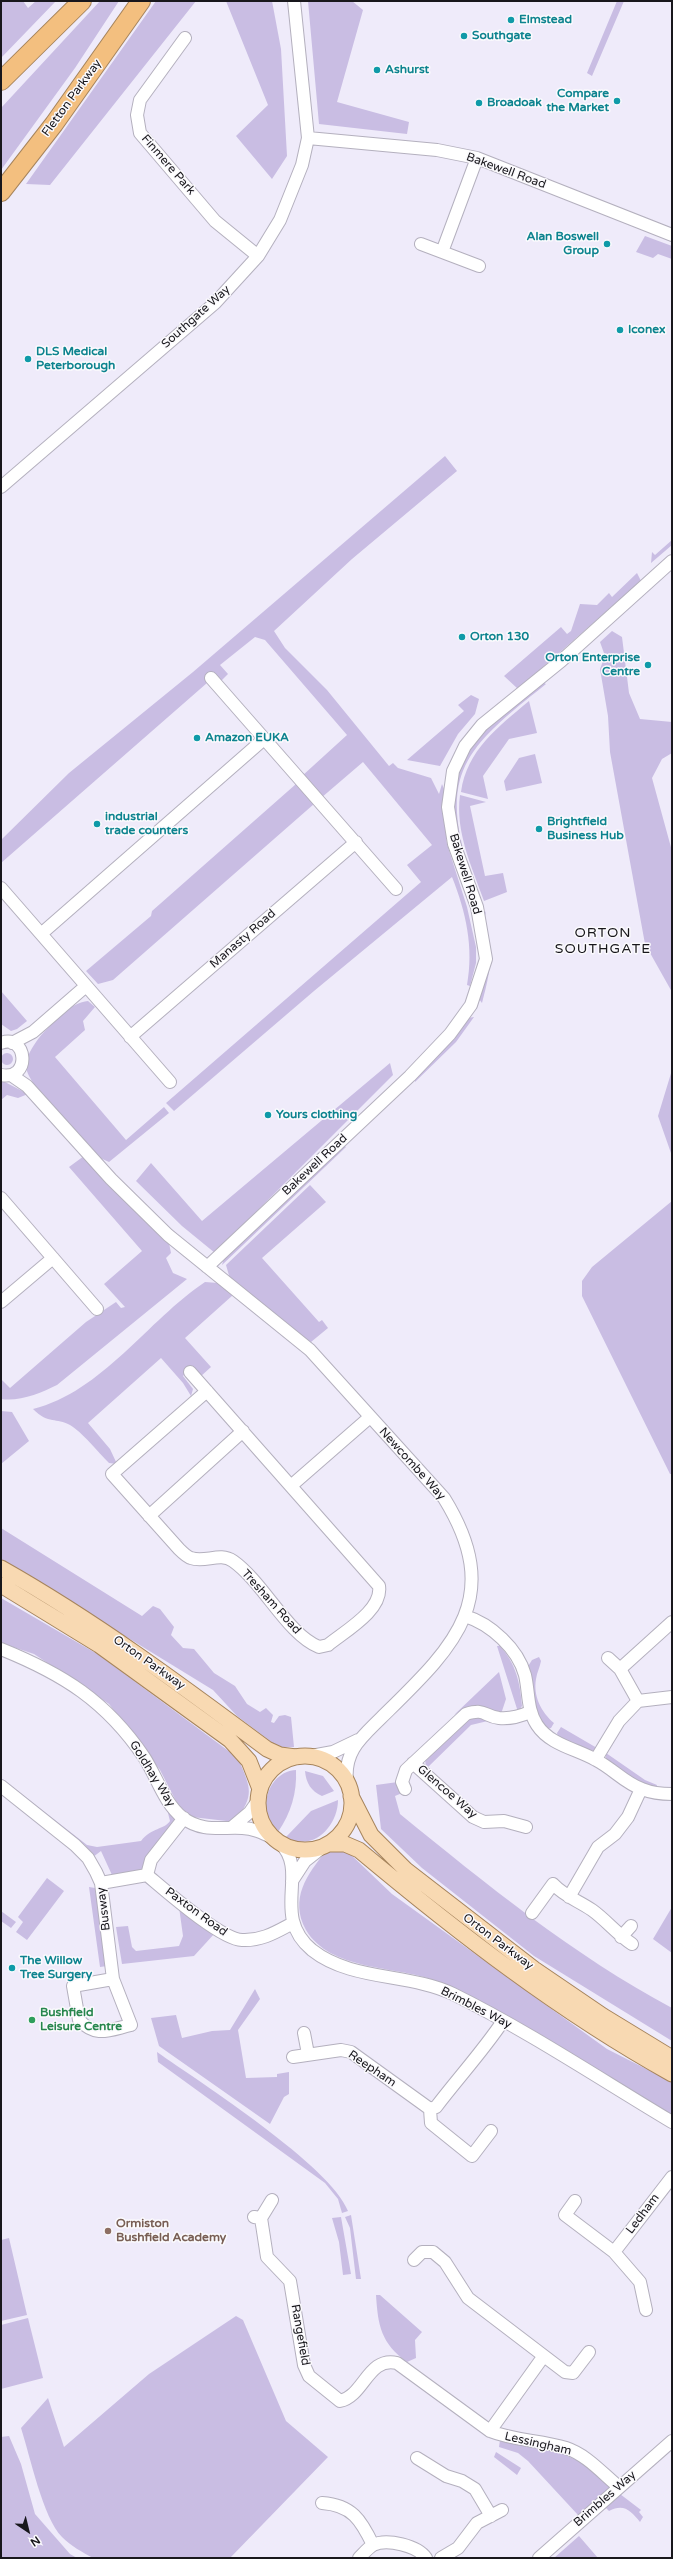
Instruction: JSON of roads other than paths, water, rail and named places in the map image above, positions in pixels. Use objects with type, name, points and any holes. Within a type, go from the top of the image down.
[{"type":"highway","points":[[1,81],[82,1]]},
{"type":"highway","name":"Fletton Parkway","points":[[1,192],[38,146],[141,1]]},
{"type":"highway","points":[[1,199],[38,146]]},
{"type":"main road","name":"Orton Parkway","points":[[1,1568],[107,1633],[182,1685],[267,1749],[280,1755],[303,1756]]},
{"type":"main road","name":"Orton Parkway","points":[[1,1585],[99,1645],[230,1740],[249,1761],[258,1795]]},
{"type":"main road","points":[[303,1756],[332,1764],[347,1781],[351,1796],[349,1818],[337,1837],[326,1845],[315,1849],[297,1850],[276,1841],[264,1828],[259,1815],[258,1795],[273,1768],[303,1756]]},
{"type":"main road","name":"Orton Parkway","points":[[351,1796],[371,1835],[406,1870],[541,1973],[603,2016],[672,2058]]},
{"type":"main road","name":"Orton Parkway","points":[[326,1845],[345,1844],[359,1850],[466,1937],[526,1981],[597,2028],[672,2074]]},
{"type":"street","name":"Southgate Way","points":[[1,487],[215,303],[258,256],[280,220],[302,165],[308,138],[294,1]]},
{"type":"street","name":"Finmere Park","points":[[185,38],[140,100],[137,115],[140,133],[215,221],[258,256]]},
{"type":"street","name":"Bakewell Road","points":[[308,138],[437,150],[477,158],[672,235]]},
{"type":"street","points":[[442,252],[477,158]]},
{"type":"street","points":[[421,244],[479,266]]},
{"type":"street","name":"Bakewell Road","points":[[207,1266],[410,1076],[450,1034],[471,1005],[486,959],[476,907],[454,844],[448,807],[453,771],[465,746],[482,725],[561,661],[672,560]]},
{"type":"street","points":[[211,678],[396,889]]},
{"type":"street","points":[[41,934],[264,739]]},
{"type":"street","name":"Manasty Road","points":[[130,1037],[356,842]]},
{"type":"street","points":[[1,888],[170,1082]]},
{"type":"street","points":[[5,1042],[33,1032],[86,986]]},
{"type":"street","points":[[28,1086],[6,1075],[22,1060],[33,1032]]},
{"type":"street","points":[[5,1042],[17,1046],[28,1086]]},
{"type":"street","name":"Newcombe Way","points":[[28,1086],[111,1179],[168,1236],[310,1350],[444,1498],[455,1516],[467,1543],[472,1568],[470,1595],[465,1616],[453,1641],[434,1666],[360,1739],[346,1763],[347,1781]]},
{"type":"street","points":[[1,1198],[96,1309]]},
{"type":"street","points":[[1,1302],[52,1258]]},
{"type":"street","name":"Tresham Road","points":[[190,1372],[292,1485],[379,1586],[380,1593],[376,1606],[328,1645],[319,1647],[305,1639],[257,1583],[232,1561],[219,1557],[191,1558],[179,1549],[112,1474],[207,1391]]},
{"type":"street","points":[[292,1485],[370,1417]]},
{"type":"street","points":[[149,1516],[243,1431]]},
{"type":"street","points":[[465,1616],[476,1619],[490,1630],[519,1658],[525,1675],[530,1712],[537,1725],[548,1737],[596,1760],[641,1789],[672,1794]]},
{"type":"street","points":[[620,1670],[672,1622]]},
{"type":"street","name":"Goldhay Way","points":[[1,1649],[32,1661],[80,1688],[100,1704],[134,1742],[170,1803],[184,1818],[209,1829],[253,1829],[276,1841]]},
{"type":"street","points":[[608,1658],[620,1670],[638,1701]]},
{"type":"street","points":[[596,1760],[619,1721],[638,1701],[672,1697]]},
{"type":"street","name":"Glencoe Way","points":[[405,1789],[402,1782],[403,1776],[413,1763],[466,1714],[479,1710],[499,1718],[517,1717],[530,1712]]},
{"type":"street","name":"Newcombe Way","points":[[303,1756],[332,1752],[360,1739]]},
{"type":"street","name":"Glencoe Way","points":[[413,1763],[473,1817],[484,1822],[504,1816],[526,1827]]},
{"type":"street","name":"Busway","points":[[1,1786],[75,1844],[88,1858],[101,1883],[113,1979],[131,2025],[97,2032],[90,2030],[78,2020],[73,1986],[113,1979]]},
{"type":"street","points":[[570,1897],[598,1847],[615,1834],[628,1817],[641,1789]]},
{"type":"street","points":[[232,1828],[250,1812],[258,1795]]},
{"type":"street","points":[[101,1883],[147,1875],[151,1860],[184,1818]]},
{"type":"street","name":"Brimbles Way","points":[[276,1841],[290,1856],[290,1908],[293,1923],[303,1941],[323,1956],[343,1966],[408,1980],[452,1993],[504,2021],[672,2122]]},
{"type":"street","points":[[291,1882],[305,1861],[326,1845]]},
{"type":"street","name":"Paxton Road","points":[[147,1875],[229,1937],[240,1940],[258,1939],[271,1935],[293,1923]]},
{"type":"street","points":[[532,1913],[553,1884],[570,1897],[591,1909],[621,1937],[632,1944]]},
{"type":"street","points":[[621,1937],[631,1926]]},
{"type":"street","points":[[491,2131],[472,2156],[431,2123],[430,2109],[436,2107],[472,2061],[487,2045],[504,2021]]},
{"type":"street","points":[[304,2033],[308,2054]]},
{"type":"street","name":"Reepham","points":[[293,2057],[341,2050],[351,2052],[430,2109]]},
{"type":"street","name":"Ledham","points":[[614,2252],[672,2177]]},
{"type":"street","name":"Rangefield","points":[[272,2200],[258,2218],[267,2257],[290,2281],[304,2365],[309,2376],[340,2401],[349,2399],[381,2363],[389,2361],[397,2363],[490,2431]]},
{"type":"street","points":[[575,2201],[565,2215],[614,2252],[640,2282],[646,2310]]},
{"type":"street","points":[[414,2260],[422,2252],[433,2252],[445,2262],[468,2298],[543,2357],[565,2372],[573,2373],[589,2352]]},
{"type":"street","name":"Lessingham","points":[[543,2357],[490,2431],[506,2438],[567,2448],[584,2457],[619,2487]]},
{"type":"street","name":"Brimbles Way","points":[[539,2558],[672,2441]]},
{"type":"street","points":[[417,2458],[446,2476],[462,2481],[475,2489],[491,2516]]},
{"type":"street","points":[[322,2503],[339,2504],[355,2515],[365,2527],[373,2545]]},
{"type":"street","points":[[441,2558],[458,2548],[477,2523],[502,2510]]},
{"type":"street","points":[[359,2558],[373,2545],[383,2543],[403,2545],[422,2553],[426,2558]]},
{"type":"place","name":"Elmstead","points":[[511,20]]},
{"type":"place","name":"Southgate","points":[[464,36]]},
{"type":"place","name":"Ashurst","points":[[377,70]]},
{"type":"place","name":"Compare the Market","points":[[617,101]]},
{"type":"place","name":"Broadoak","points":[[479,103]]},
{"type":"place","name":"Alan Boswell Group","points":[[607,244]]},
{"type":"place","name":"Iconex","points":[[620,330]]},
{"type":"place","name":"DLS Medical Peterborough","points":[[28,359]]},
{"type":"place","name":"Orton 130","points":[[462,637]]},
{"type":"place","name":"Orton Enterprise Centre","points":[[648,665]]},
{"type":"place","name":"Amazon EUKA","points":[[197,738]]},
{"type":"place","name":"industrial trade counters","points":[[97,824]]},
{"type":"place","name":"Brightfield Business Hub","points":[[539,829]]},
{"type":"place","name":"Yours clothing","points":[[268,1115]]},
{"type":"place","name":"The Willow Tree Surgery","points":[[12,1968]]},
{"type":"place","name":"Bushfield Leisure Centre","points":[[32,2020]]},
{"type":"place","name":"Ormiston Bushfield Academy","points":[[108,2231]]},
{"type":"district","name":"ORTON SOUTHGATE","points":[[603,942]]}]
